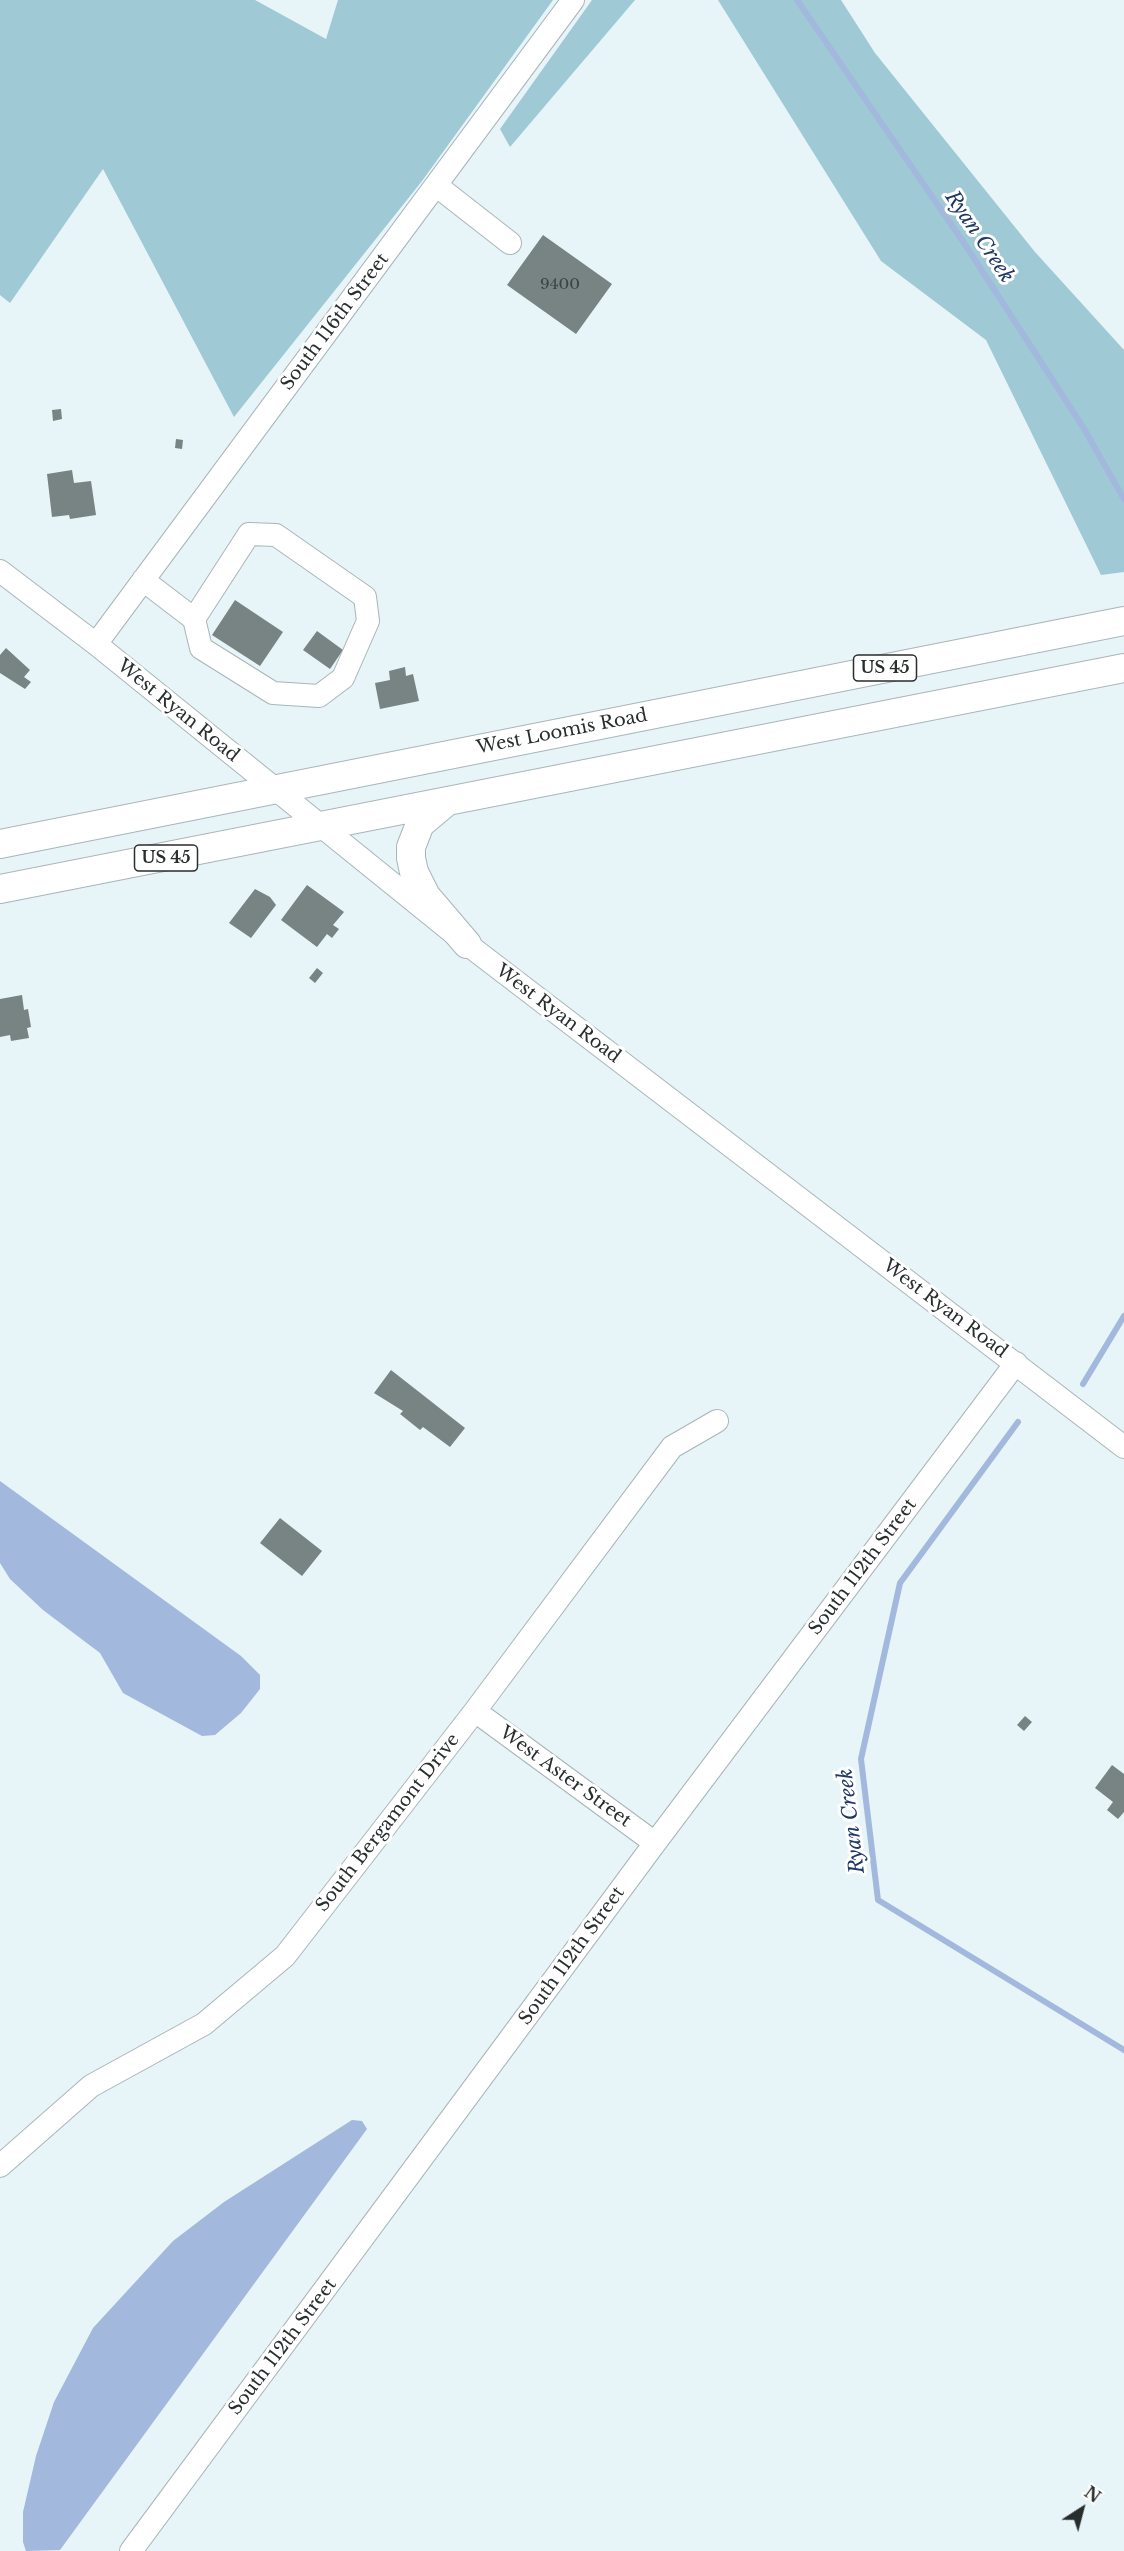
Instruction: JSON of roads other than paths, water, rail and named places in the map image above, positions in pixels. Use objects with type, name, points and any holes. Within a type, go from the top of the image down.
[{"type":"main road","name":"West Loomis Road","points":[[0,844],[1124,621]]},
{"type":"main road","points":[[936,658],[946,704]]},
{"type":"main road","name":"US 45","points":[[0,889],[324,828],[616,766],[1124,668]]},
{"type":"main road","points":[[446,803],[420,824],[411,847],[411,858],[414,872],[426,896],[467,944]]},
{"type":"street","name":"South 116th Street","points":[[96,644],[573,0]]},
{"type":"street","points":[[437,186],[510,243]]},
{"type":"street","points":[[143,580],[194,619],[201,648],[273,693],[319,696],[343,678],[368,621],[364,597],[276,535],[249,534],[194,619]]},
{"type":"street","name":"West Ryan Road","points":[[0,571],[96,644],[467,944],[1124,1448]]},
{"type":"street","name":"South 112th Street","points":[[131,2551],[655,1843],[1016,1363]]},
{"type":"street","name":"South Bergamont Drive","points":[[0,2166],[91,2086],[204,2024],[285,1956],[475,1711],[672,1447],[717,1421]]},
{"type":"street","name":"West Aster Street","points":[[475,1711],[655,1843]]},
{"type":"waterway","name":"Ryan Creek","points":[[797,0],[966,246],[1083,427],[1124,499]]},
{"type":"waterway","name":"Ryan Creek","points":[[1083,1384],[1124,1316]]},
{"type":"waterway","name":"Ryan Creek","points":[[1018,1422],[900,1583],[861,1759],[878,1900],[1124,2050]]}]
